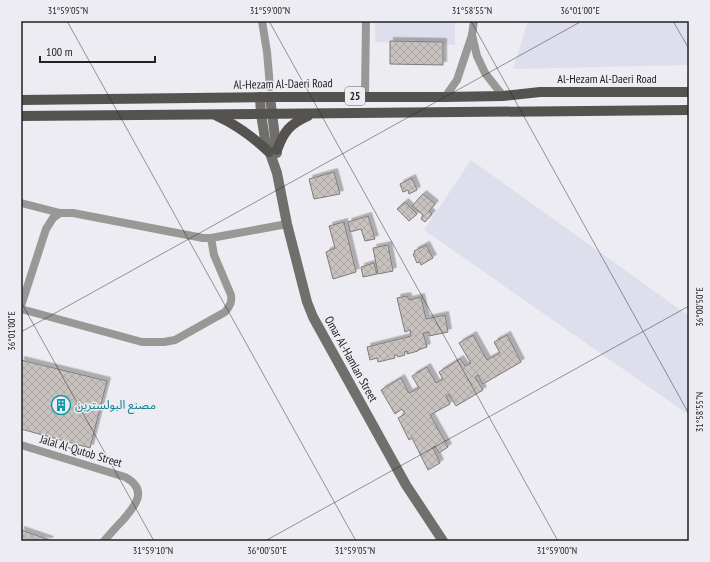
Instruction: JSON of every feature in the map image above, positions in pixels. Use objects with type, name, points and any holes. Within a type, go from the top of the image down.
[{"type":"main road","name":"Al-Hezam Al-Daeri Road","points":[[21,100],[267,94],[445,98],[503,96],[540,92],[689,92]]},
{"type":"main road","name":"25","points":[[21,116],[689,110]]},
{"type":"main road","points":[[216,115],[238,126],[273,151],[289,127],[297,120],[312,114]]},
{"type":"street","points":[[262,21],[267,52],[267,94]]},
{"type":"street","points":[[365,96],[366,21]]},
{"type":"street","points":[[445,98],[456,80],[472,35],[474,21]]},
{"type":"street","points":[[472,35],[477,56],[485,73],[503,96]]},
{"type":"street","name":"Omar Al-Hamlan Street","points":[[267,94],[272,114],[273,151]]},
{"type":"street","name":"Omar Al-Hamlan Street","points":[[267,94],[261,114],[273,151],[287,224],[307,302],[320,332],[406,485],[443,541]]},
{"type":"street","points":[[21,121],[32,116]]},
{"type":"street","points":[[21,203],[60,213],[73,213],[211,238],[287,224]]},
{"type":"street","points":[[60,213],[53,218],[46,229],[21,308],[142,342],[164,342],[175,340],[225,312],[229,307],[232,300],[231,295],[214,255],[211,238]]},
{"type":"street","name":"Jalal Al-Qutob Street","points":[[21,445],[125,478],[134,484],[138,492],[137,502],[104,541]]},
{"type":"shaded area","points":[[375,21],[455,21],[455,45],[375,42]]},
{"type":"shaded area","points":[[528,21],[689,21],[689,65],[513,69]]},
{"type":"shaded area","points":[[471,160],[689,316],[689,415],[424,230]]},
{"type":"building","points":[[390,41],[443,42],[443,65],[390,64]]},
{"type":"building","points":[[334,172],[340,194],[314,199],[309,179]]},
{"type":"building","points":[[412,178],[417,190],[409,194],[408,190],[403,192],[400,184]]},
{"type":"building","points":[[423,194],[435,204],[429,211],[432,214],[425,222],[421,219],[423,215],[412,206]]},
{"type":"building","points":[[405,202],[417,214],[409,221],[397,209]]},
{"type":"building","points":[[368,216],[375,239],[365,241],[361,229],[350,232],[348,222]]},
{"type":"building","points":[[344,222],[356,272],[333,279],[326,252],[335,248],[329,226]]},
{"type":"building","points":[[388,245],[393,271],[378,274],[373,248]]},
{"type":"building","points":[[426,245],[433,258],[421,265],[420,262],[417,263],[413,254],[415,253],[414,251]]},
{"type":"building","points":[[374,263],[377,274],[363,277],[361,267]]},
{"type":"building","points":[[407,296],[409,300],[421,297],[426,319],[445,315],[448,332],[429,336],[429,332],[423,333],[427,347],[418,351],[407,354],[407,351],[404,352],[405,355],[398,357],[397,355],[394,355],[395,358],[378,362],[377,358],[370,360],[367,347],[411,336],[410,330],[405,332],[397,298]]},
{"type":"building","points":[[473,335],[487,360],[500,353],[494,342],[507,335],[521,362],[483,384],[478,375],[475,377],[483,390],[456,406],[449,394],[446,396],[450,404],[430,415],[448,447],[439,453],[435,446],[433,448],[440,463],[428,470],[412,438],[409,440],[398,418],[405,414],[402,409],[395,414],[381,390],[401,378],[409,393],[419,388],[412,376],[427,367],[436,383],[443,379],[439,372],[460,359],[465,366],[471,363],[459,343]]},
{"type":"building","name":"مصنع البولسترين","points":[[21,360],[107,381],[90,448],[21,429]]},
{"type":"building","points":[[21,530],[50,540],[21,541]]},
{"type":"place","name":"مصنع البولسترين","points":[[61,405]]}]
